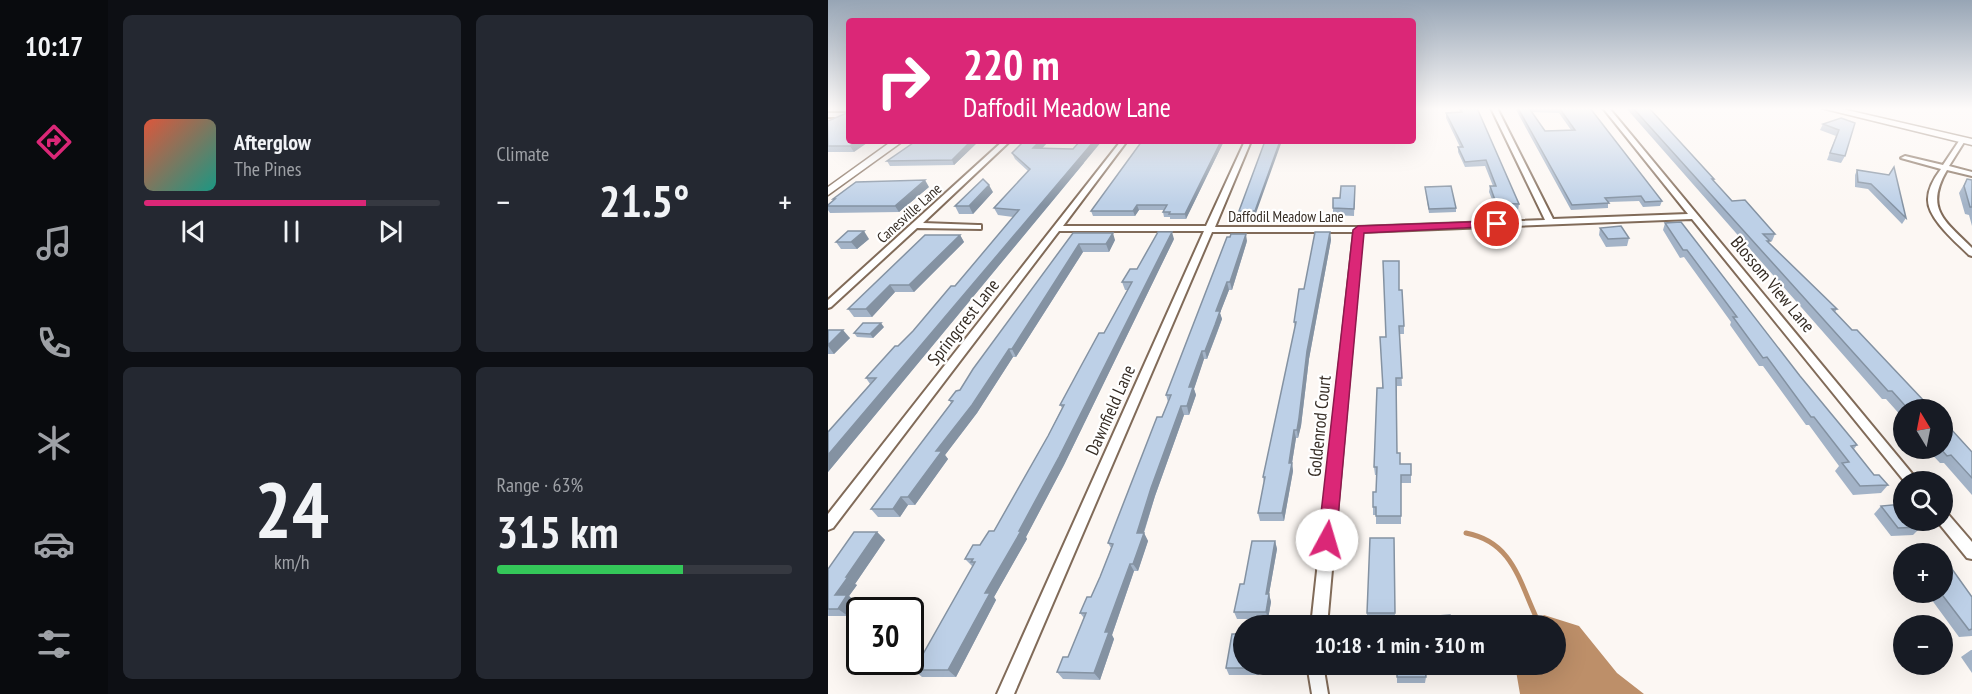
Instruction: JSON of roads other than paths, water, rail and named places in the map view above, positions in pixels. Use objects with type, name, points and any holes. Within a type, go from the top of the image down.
[{"type":"main road","points":[[828,192],[894,144]]},
{"type":"street","points":[[1510,140],[1550,222]]},
{"type":"street","name":"Blossom View Lane","points":[[1632,140],[1904,471]]},
{"type":"street","points":[[1967,141],[1946,167],[1931,193],[1931,206],[1939,220],[1972,253]]},
{"type":"street","name":"Canesville Lane","points":[[828,305],[1004,144]]},
{"type":"street","name":"Springcrest Lane","points":[[828,524],[1122,144]]},
{"type":"street","name":"Dawnfield Lane","points":[[1005,694],[1247,144]]},
{"type":"street","points":[[1905,158],[1972,174]]},
{"type":"street","name":"Daffodil Meadow Lane","points":[[1057,228],[1358,230],[1694,216]]},
{"type":"street","points":[[915,225],[978,227]]},
{"type":"street","name":"Goldenrod Court","points":[[1320,615],[1358,230]]},
{"type":"street","points":[[1953,530],[1972,553]]},
{"type":"street","points":[[1317,675],[1320,694]]},
{"type":"waterway","points":[[1466,533],[1482,538],[1504,554],[1519,577],[1535,615]]}]
